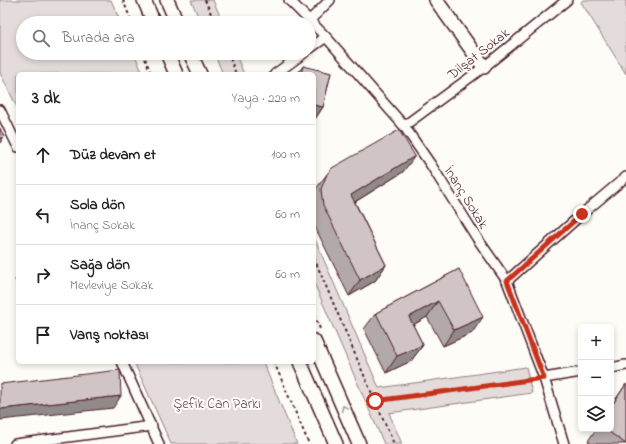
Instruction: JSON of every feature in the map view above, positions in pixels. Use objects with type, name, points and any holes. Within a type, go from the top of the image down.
[{"type":"main road","points":[[144,0],[151,16]]},
{"type":"main road","points":[[167,0],[174,16]]},
{"type":"main road","points":[[436,0],[484,67]]},
{"type":"main road","points":[[170,60],[175,72]]},
{"type":"main road","points":[[193,60],[199,72]]},
{"type":"main road","points":[[316,345],[360,444]]},
{"type":"main road","points":[[301,364],[336,444]]},
{"type":"street","name":"İnanç Sokak","points":[[288,0],[306,16]]},
{"type":"street","points":[[314,16],[330,0]]},
{"type":"street","name":"Dilşat Sokak","points":[[404,126],[484,67],[567,0]]},
{"type":"street","name":"İnanç Sokak","points":[[316,26],[404,126],[507,281],[544,378],[564,444]]},
{"type":"street","points":[[316,44],[326,37]]},
{"type":"street","points":[[278,72],[294,60]]},
{"type":"street","points":[[0,110],[16,143]]},
{"type":"street","points":[[507,281],[626,176]]},
{"type":"street","points":[[123,364],[159,444]]},
{"type":"street","points":[[614,367],[626,365]]},
{"type":"street","points":[[544,378],[578,372]]},
{"type":"street","points":[[15,444],[152,426]]},
{"type":"path","points":[[123,0],[129,16]]},
{"type":"path","points":[[205,0],[212,16]]},
{"type":"path","points":[[146,60],[150,72]]},
{"type":"path","points":[[231,60],[235,72]]},
{"type":"path","points":[[316,263],[394,444]]},
{"type":"path","points":[[275,364],[309,444]]},
{"type":"path","points":[[375,401],[544,378]]},
{"type":"green space","points":[[0,0],[111,0],[118,16],[16,16],[16,60],[137,60],[142,72],[16,72],[16,105],[0,73]]},
{"type":"green space","points":[[191,0],[213,0],[220,16],[198,16]]},
{"type":"green space","points":[[583,0],[626,0],[626,74],[581,2]]},
{"type":"green space","points":[[217,60],[238,60],[243,72],[222,72]]},
{"type":"green space","points":[[316,242],[379,388],[526,367],[532,393],[389,413],[402,444],[384,444],[316,288]]},
{"type":"green space","name":"Şefik Can Parkı","points":[[135,364],[264,364],[297,444],[171,444]]},
{"type":"building","points":[[303,66],[331,73],[323,107],[316,105],[316,72],[302,72]]},
{"type":"building","points":[[0,128],[4,137],[0,139]]},
{"type":"building","points":[[399,130],[415,156],[351,195],[386,265],[360,280],[323,205],[321,189],[327,174],[332,168]]},
{"type":"building","points":[[459,269],[483,317],[454,330],[438,301],[409,317],[423,345],[397,356],[376,313]]},
{"type":"building","points":[[120,370],[121,396],[1,409],[0,406],[0,384]]},
{"type":"building","points":[[626,384],[626,444],[609,432],[614,432],[614,402]]},
{"type":"route","points":[[375,401],[544,378],[507,281],[582,214]]}]
